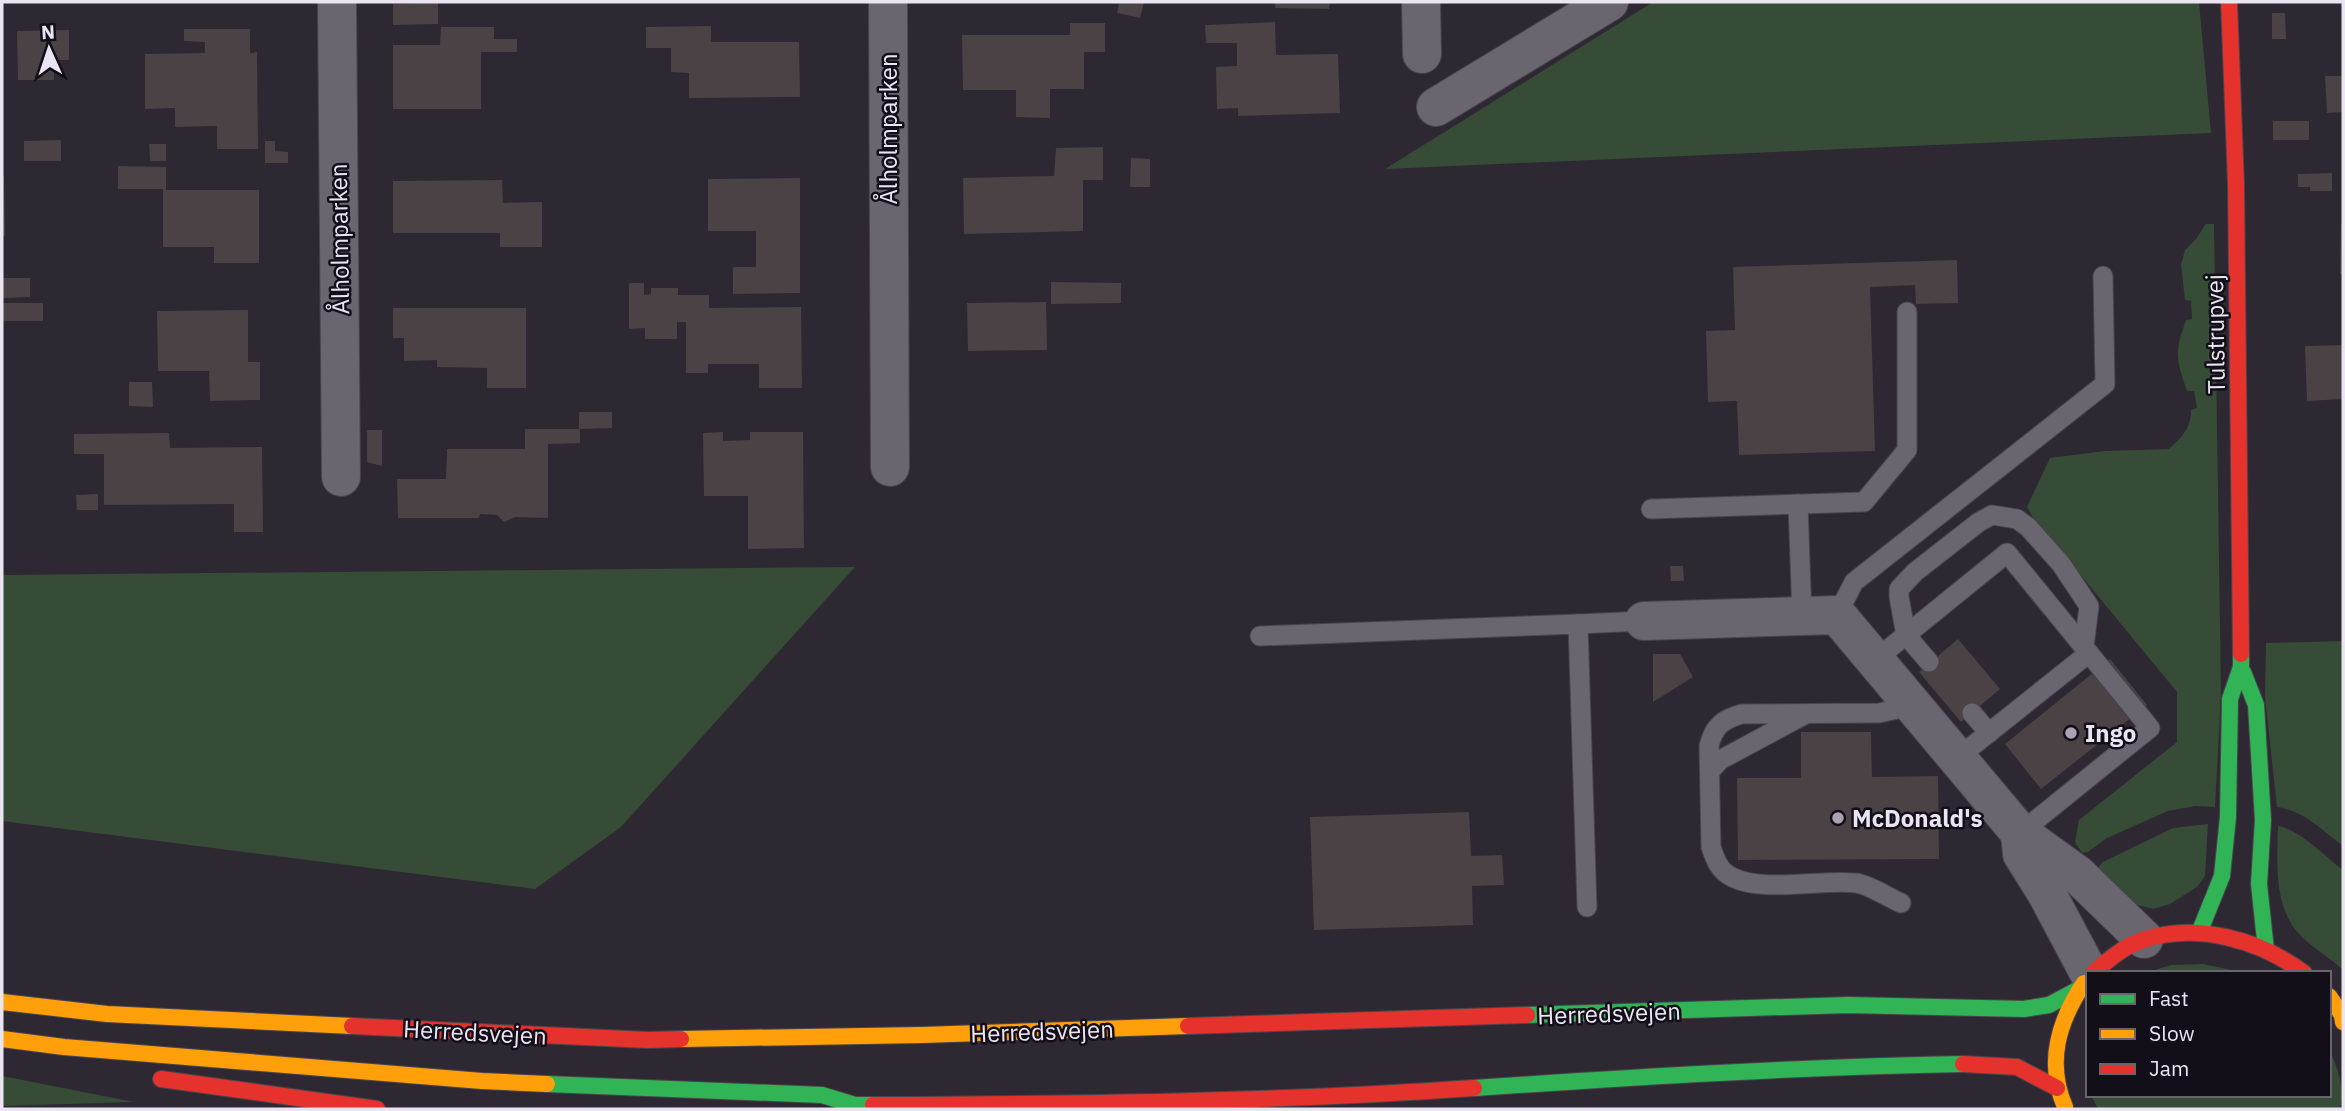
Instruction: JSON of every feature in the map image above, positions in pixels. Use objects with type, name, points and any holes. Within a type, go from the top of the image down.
[{"type":"street","name":"Ålholmparken","points":[[337,2],[341,477]]},
{"type":"street","name":"Ålholmparken","points":[[888,2],[890,467]]},
{"type":"street","points":[[1421,2],[1422,54]]},
{"type":"street","points":[[1436,107],[1609,2]]},
{"type":"street","name":"Tulstrupvej","points":[[2199,933],[2222,876],[2228,817],[2230,699],[2241,667],[2236,184],[2229,2]]},
{"type":"street","points":[[1644,621],[1819,616],[1875,660],[2020,833],[2078,875],[2144,939],[2199,933],[2232,939],[2266,950],[2301,971]]},
{"type":"street","name":"Tulstrupvej","points":[[2241,667],[2256,705],[2263,820],[2259,884],[2266,950]]},
{"type":"street","points":[[2020,833],[2022,854],[2047,894],[2086,976]]},
{"type":"street","name":"Herredsvejen","points":[[2095,971],[2112,956],[2144,939]]},
{"type":"street","name":"Herredsvejen","points":[[2,1002],[107,1014],[648,1040],[922,1035],[1848,1005],[2024,1009],[2049,1005],[2086,979]]},
{"type":"street","points":[[2066,1109],[2057,1088],[2056,1056],[2064,1019],[2086,980]]},
{"type":"street","points":[[2331,999],[2343,1017]]},
{"type":"street","points":[[107,1014],[202,1034]]},
{"type":"street","name":"Herredsvejen","points":[[2,1039],[64,1047],[482,1081],[822,1095],[849,1107],[1096,1104],[1392,1094],[1674,1074],[1966,1064],[2017,1067],[2057,1088]]},
{"type":"street","points":[[64,1047],[114,1069]]},
{"type":"street","points":[[448,1061],[468,1070],[482,1081],[481,1101]]},
{"type":"street","points":[[140,1076],[377,1109]]},
{"type":"lane","points":[[1819,616],[1854,582],[2105,384],[2103,275]]},
{"type":"lane","points":[[1651,509],[1864,502],[1908,450],[1907,312]]},
{"type":"lane","points":[[1798,504],[1819,616]]},
{"type":"lane","points":[[1930,662],[1906,635],[1899,589],[1979,522],[1992,515],[2017,519],[2028,527],[2060,564],[2089,606],[2086,650],[1956,759]]},
{"type":"lane","points":[[1875,660],[2007,553],[2150,728],[2020,833]]},
{"type":"lane","points":[[1260,636],[1644,621]]},
{"type":"lane","points":[[1578,624],[1587,907]]},
{"type":"lane","points":[[1901,903],[1858,883],[1751,883],[1732,878],[1715,861],[1711,847],[1709,746],[1713,731],[1726,718],[1742,714],[1879,713],[1911,706]]},
{"type":"lane","points":[[1710,771],[1720,760],[1808,713]]},
{"type":"lane","points":[[1972,713],[1989,733]]},
{"type":"green space","points":[[1653,2],[2199,2],[2211,133],[1385,169]]},
{"type":"green space","points":[[2206,224],[2214,224],[2221,694],[2215,807],[2195,806],[2168,811],[2107,838],[2088,852],[2082,853],[2075,842],[2079,820],[2177,742],[2177,692],[2027,507],[2050,458],[2105,451],[2169,449],[2185,432],[2191,410],[2197,408],[2194,391],[2187,391],[2178,356],[2186,320],[2192,319],[2191,301],[2185,300],[2181,265],[2185,250]]},
{"type":"green space","points":[[855,567],[621,827],[535,889],[2,821],[2,575]]},
{"type":"green space","points":[[2343,641],[2343,846],[2304,817],[2277,807],[2265,698],[2266,643]]},
{"type":"green space","points":[[2208,824],[2205,876],[2197,887],[2170,904],[2153,909],[2126,902],[2095,871],[2103,862],[2173,828]]},
{"type":"green space","points":[[2278,826],[2295,832],[2343,870],[2343,970],[2301,936],[2285,912],[2279,884]]},
{"type":"green space","points":[[2203,964],[2236,971],[2152,971],[2171,965]]},
{"type":"green space","points":[[2331,1054],[2340,1078],[2342,1093],[2340,1109],[2098,1109],[2092,1097],[2331,1097]]},
{"type":"green space","points":[[2,1076],[134,1102],[2,1106]]},
{"type":"building","points":[[1119,2],[1144,2],[1140,18],[1117,13]]},
{"type":"building","points":[[1275,2],[1330,2],[1329,9],[1275,8]]},
{"type":"building","points":[[438,3],[438,24],[393,25],[393,4]]},
{"type":"building","points":[[2272,13],[2285,13],[2286,39],[2272,39]]},
{"type":"building","points":[[1275,22],[1276,55],[1338,54],[1340,113],[1238,116],[1238,108],[1217,109],[1216,67],[1237,66],[1237,43],[1206,43],[1205,25]]},
{"type":"building","points":[[1070,23],[1105,23],[1105,52],[1084,52],[1084,89],[1050,89],[1050,118],[1016,117],[1016,90],[963,90],[962,35],[1070,35]]},
{"type":"building","points":[[711,26],[711,42],[799,42],[800,97],[689,98],[689,73],[671,72],[671,48],[646,48],[646,27]]},
{"type":"building","points":[[441,27],[494,27],[494,39],[517,39],[517,52],[481,52],[481,109],[393,109],[393,45],[440,45]]},
{"type":"building","points":[[184,29],[250,29],[250,53],[257,52],[258,149],[217,149],[217,126],[175,127],[175,108],[145,109],[145,54],[205,53],[205,42],[184,41]]},
{"type":"building","points":[[69,30],[69,60],[54,60],[54,80],[18,80],[17,31]]},
{"type":"building","points":[[2325,76],[2343,76],[2343,112],[2327,113]]},
{"type":"building","points":[[2273,121],[2309,121],[2309,140],[2273,140]]},
{"type":"building","points":[[61,140],[61,161],[24,161],[24,141]]},
{"type":"building","points":[[265,141],[275,141],[275,151],[288,152],[288,163],[265,163]]},
{"type":"building","points":[[149,144],[166,144],[166,161],[150,161]]},
{"type":"building","points":[[1103,147],[1103,180],[1083,180],[1083,231],[964,234],[963,178],[1054,176],[1056,148]]},
{"type":"building","points":[[1131,158],[1150,159],[1150,187],[1130,187]]},
{"type":"building","points":[[118,166],[166,167],[166,190],[259,190],[259,263],[214,263],[214,247],[163,247],[163,189],[118,189]]},
{"type":"building","points":[[2332,173],[2332,191],[2310,191],[2310,187],[2298,187],[2298,174]]},
{"type":"building","points":[[4,176],[5,236],[2,236],[2,177]]},
{"type":"building","points":[[800,178],[800,293],[733,294],[733,267],[756,267],[756,231],[708,231],[708,179]]},
{"type":"building","points":[[502,180],[503,203],[542,202],[542,247],[500,247],[500,233],[393,233],[393,181]]},
{"type":"building","points":[[2343,224],[2343,274],[2340,274]]},
{"type":"building","points":[[1957,260],[1958,303],[1916,304],[1915,285],[1870,287],[1875,451],[1739,455],[1737,401],[1708,402],[1706,331],[1735,330],[1733,267]]},
{"type":"building","points":[[2,278],[30,278],[30,297],[2,298]]},
{"type":"building","points":[[1051,282],[1121,283],[1121,303],[1051,304]]},
{"type":"building","points":[[629,283],[644,283],[644,295],[651,294],[651,288],[678,288],[678,295],[709,295],[709,308],[801,307],[802,388],[759,388],[759,364],[708,364],[708,373],[686,373],[686,322],[677,322],[677,339],[645,339],[645,328],[629,329]]},
{"type":"building","points":[[1046,302],[1047,350],[968,351],[967,303]]},
{"type":"building","points":[[2,303],[43,303],[43,321],[2,321]]},
{"type":"building","points":[[393,308],[526,308],[526,388],[487,388],[487,368],[437,367],[437,360],[404,361],[404,338],[393,338]]},
{"type":"building","points":[[248,310],[248,362],[260,362],[260,400],[210,401],[209,371],[158,371],[157,311]]},
{"type":"building","points":[[2343,345],[2343,399],[2307,401],[2305,346]]},
{"type":"building","points":[[129,382],[152,382],[153,407],[129,406]]},
{"type":"building","points":[[579,412],[612,412],[612,428],[580,429],[580,443],[548,444],[548,518],[515,517],[504,522],[497,515],[480,514],[479,518],[398,518],[397,479],[446,479],[447,449],[525,449],[525,429],[579,429]]},
{"type":"building","points":[[367,430],[382,430],[382,466],[367,462]]},
{"type":"building","points":[[723,432],[723,441],[750,440],[750,432],[803,432],[804,548],[748,549],[748,496],[704,496],[703,433]]},
{"type":"building","points":[[169,433],[170,448],[262,447],[263,532],[234,532],[234,504],[104,505],[104,454],[74,454],[74,434]]},
{"type":"building","points":[[98,494],[98,510],[77,510],[76,495]]},
{"type":"building","points":[[1670,566],[1683,566],[1684,581],[1671,581]]},
{"type":"building","points":[[1958,639],[2000,689],[1961,722],[1919,672]]},
{"type":"building","points":[[1653,654],[1680,654],[1693,677],[1653,702]]},
{"type":"building","points":[[2110,659],[2147,705],[2041,789],[2005,744]]},
{"type":"building","name":"McDonald's","points":[[1801,732],[1871,732],[1872,777],[1938,776],[1939,859],[1738,860],[1737,778],[1801,778]]},
{"type":"building","points":[[1469,812],[1471,856],[1502,855],[1504,885],[1472,886],[1473,925],[1314,930],[1310,817]]},
{"type":"traffic: fast","points":[[2199,933],[2222,876],[2228,817],[2230,699],[2241,667],[2241,654]]},
{"type":"traffic: fast","points":[[2243,672],[2256,705],[2263,820],[2259,884],[2266,950]]},
{"type":"traffic: fast","points":[[1527,1015],[1848,1005],[2024,1009],[2049,1005],[2079,989]]},
{"type":"traffic: fast","points":[[1474,1088],[1718,1073],[1963,1064]]},
{"type":"traffic: fast","points":[[547,1084],[822,1095],[855,1105],[873,1105]]},
{"type":"traffic: slow","points":[[2065,1107],[2056,1075],[2058,1043],[2067,1013],[2084,983]]},
{"type":"traffic: slow","points":[[2331,999],[2342,1015],[2343,1022]]},
{"type":"traffic: slow","points":[[2,1002],[107,1014],[352,1026]]},
{"type":"traffic: slow","points":[[681,1039],[922,1035],[1188,1026]]},
{"type":"traffic: slow","points":[[2,1039],[64,1047],[547,1084]]},
{"type":"traffic: jam","points":[[2229,2],[2236,184],[2241,654]]},
{"type":"traffic: jam","points":[[2095,971],[2116,954],[2143,940],[2185,933],[2227,937],[2248,943],[2287,961],[2301,971]]},
{"type":"traffic: jam","points":[[1188,1026],[1527,1015]]},
{"type":"traffic: jam","points":[[352,1026],[648,1040],[681,1039]]},
{"type":"traffic: jam","points":[[1963,1064],[2017,1067],[2057,1088]]},
{"type":"traffic: jam","points":[[161,1079],[377,1109]]},
{"type":"traffic: jam","points":[[873,1105],[1249,1099],[1474,1088]]},
{"type":"place","name":"Ingo","points":[[2071,733]]},
{"type":"place","name":"McDonald's","points":[[1838,818]]}]
